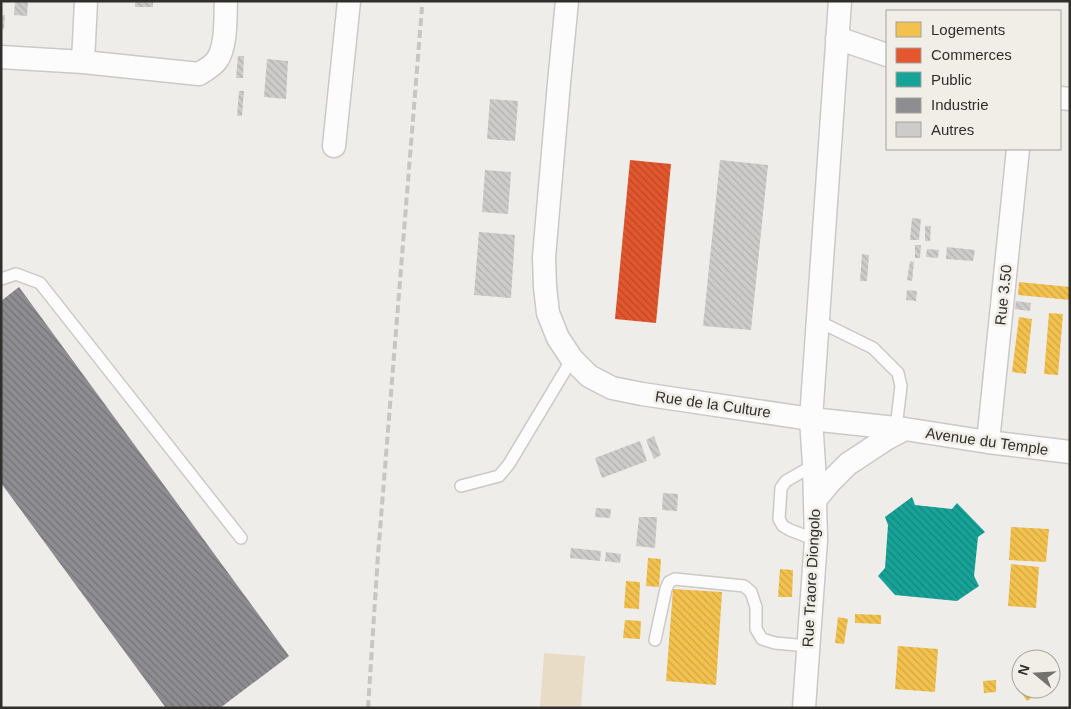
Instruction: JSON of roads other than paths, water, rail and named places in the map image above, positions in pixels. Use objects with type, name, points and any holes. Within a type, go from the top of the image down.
[{"type":"street","points":[[83,62],[86,1]]},
{"type":"street","points":[[1,57],[83,62],[199,74],[211,67],[223,49],[226,1]]},
{"type":"street","points":[[334,146],[349,1]]},
{"type":"street","name":"Rue de la Culture","points":[[567,1],[544,257],[544,279],[548,313],[558,338],[572,359],[588,376],[612,388],[811,419]]},
{"type":"street","points":[[811,419],[840,1]]},
{"type":"street","points":[[837,38],[886,55]]},
{"type":"street","name":"Rue 3.50","points":[[988,442],[1018,150]]},
{"type":"street","name":"Avenue du Temple","points":[[811,419],[1070,452]]},
{"type":"street","name":"Rue Traore Diongolo","points":[[804,708],[816,540],[811,419]]},
{"type":"street","name":"Avenue du Temple","points":[[815,500],[848,464],[900,429]]},
{"type":"lane","points":[[1,279],[16,274],[40,283],[241,538]]},
{"type":"lane","points":[[818,321],[873,348],[898,373],[901,386],[900,429]]},
{"type":"lane","points":[[461,486],[499,476],[509,464],[572,359]]},
{"type":"lane","points":[[814,465],[786,481],[781,488],[779,518],[783,526],[816,540]]},
{"type":"lane","points":[[655,640],[666,589],[670,582],[675,579],[744,586],[751,592],[756,607],[756,629],[762,639],[775,643],[808,646]]},
{"type":"railway","points":[[368,708],[378,555],[422,7]]}]
